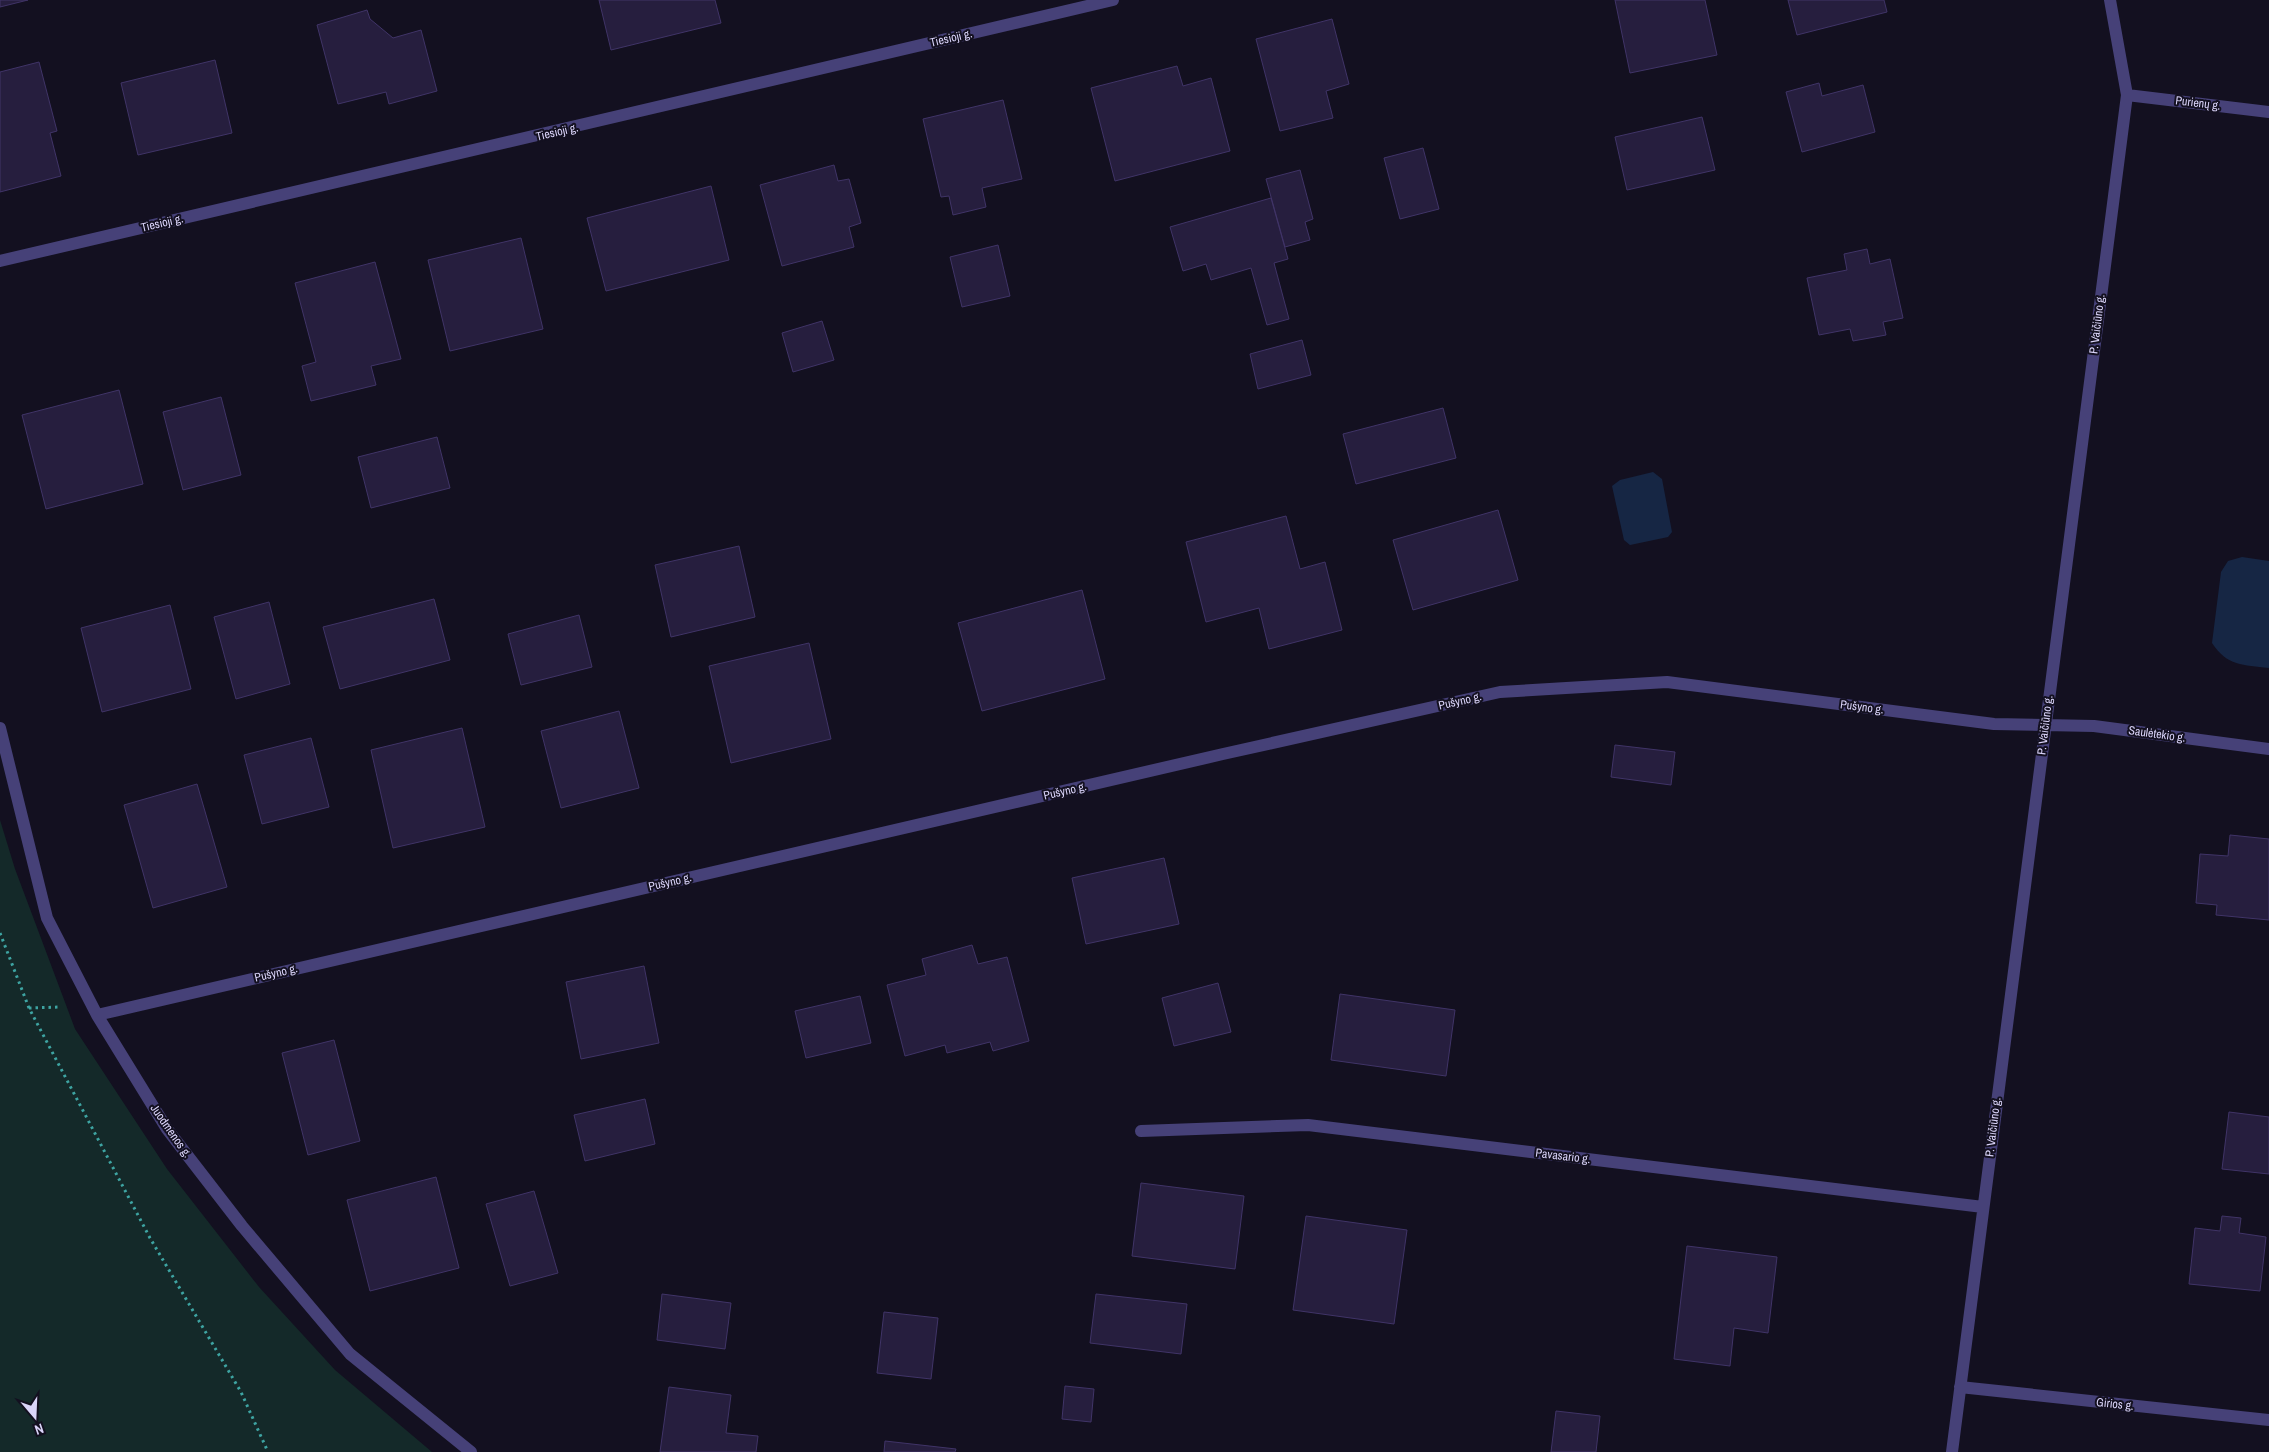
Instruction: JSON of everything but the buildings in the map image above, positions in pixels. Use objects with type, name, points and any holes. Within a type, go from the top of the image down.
[{"type":"street","name":"Tiesioji g.","points":[[0,261],[1113,0]]},
{"type":"street","name":"P. Vaičiūno g.","points":[[1952,1452],[2127,95],[2110,0]]},
{"type":"street","name":"Purienų g.","points":[[2127,95],[2269,112]]},
{"type":"street","name":"Pušyno g.","points":[[97,1015],[1223,754],[1500,692],[1667,682],[1994,724],[2045,724]]},
{"type":"street","name":"Saulėtekio g.","points":[[2045,724],[2094,726],[2269,749]]},
{"type":"street","name":"Juodmenos g.","points":[[0,728],[47,918],[97,1015],[167,1129],[242,1226],[350,1354],[472,1452]]},
{"type":"street","name":"Pavasario g.","points":[[1141,1131],[1308,1125],[1983,1208]]},
{"type":"street","name":"Girios g.","points":[[1960,1388],[2269,1420]]},
{"type":"path","points":[[0,933],[34,1017],[150,1238],[241,1392],[268,1452]]},
{"type":"green space","points":[[0,820],[15,869],[75,1029],[167,1169],[259,1287],[335,1370],[432,1452],[0,1452]]},
{"type":"water","points":[[1653,472],[1662,479],[1672,532],[1668,537],[1630,545],[1624,540],[1612,486],[1620,480]]},
{"type":"water","points":[[2242,557],[2269,561],[2269,668],[2236,663],[2218,651],[2212,643],[2221,572],[2228,561]]}]
